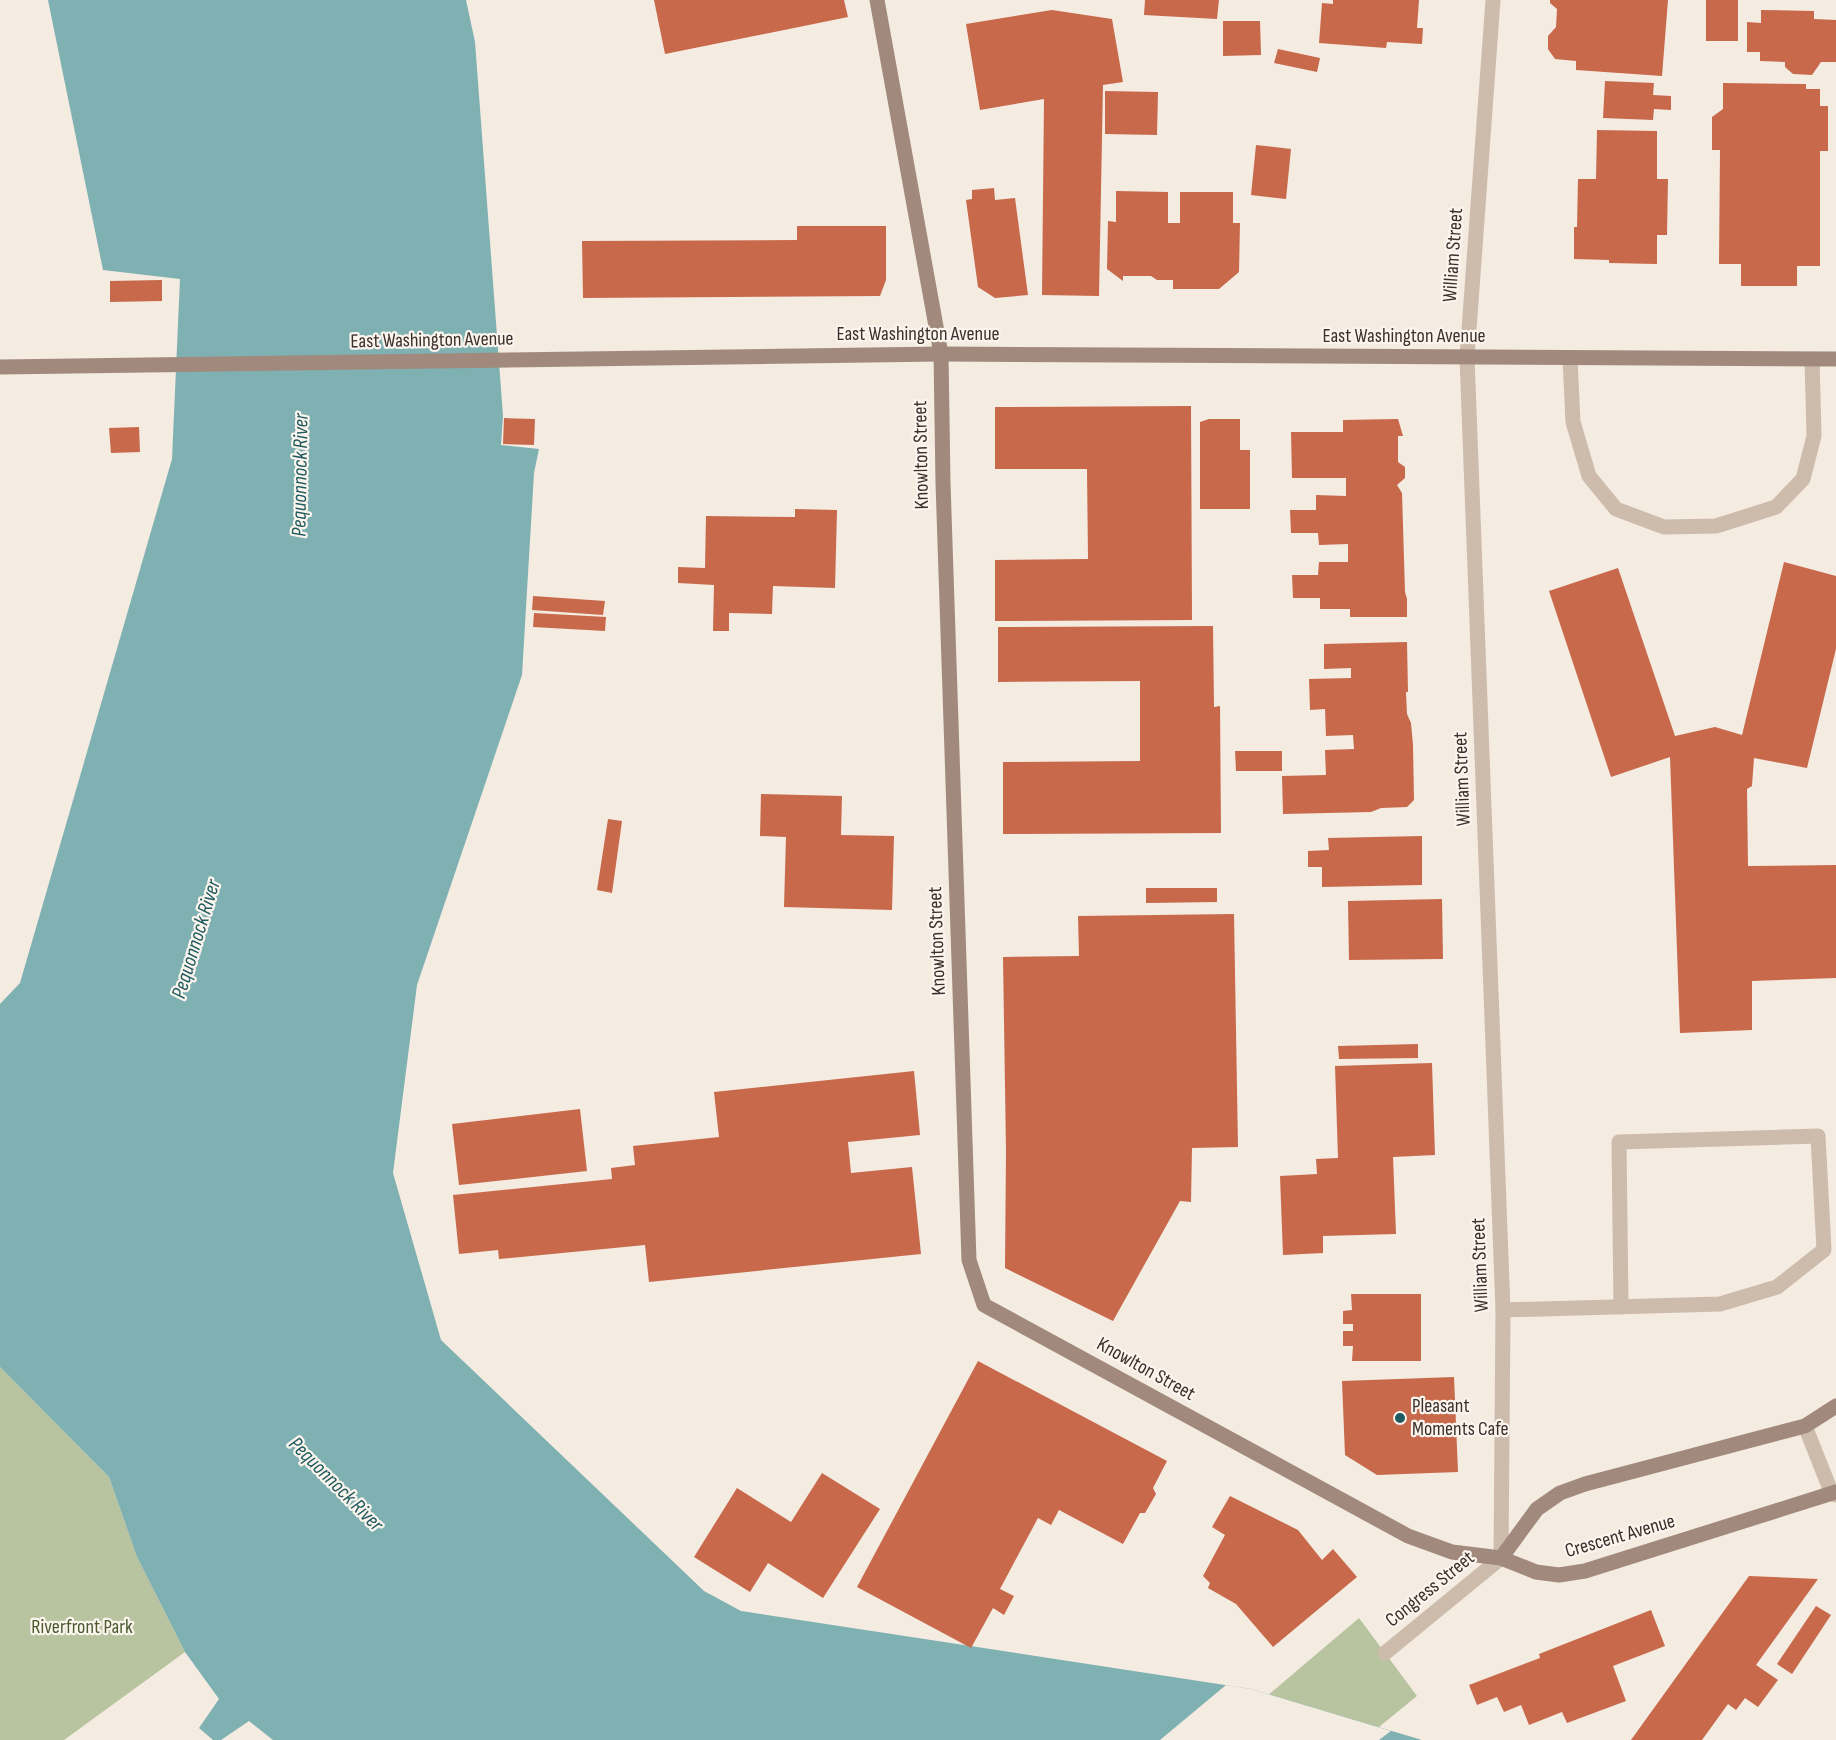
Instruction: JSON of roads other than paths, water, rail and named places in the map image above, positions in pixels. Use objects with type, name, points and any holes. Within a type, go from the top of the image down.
[{"type":"main road","name":"Knowlton Street","points":[[877,0],[941,354],[942,483],[969,1260],[984,1305],[1408,1536],[1452,1552],[1502,1558]]},
{"type":"main road","name":"East Washington Avenue","points":[[0,367],[941,354],[1836,359]]},
{"type":"main road","points":[[1502,1558],[1537,1509],[1560,1493],[1585,1484],[1805,1426],[1836,1406]]},
{"type":"main road","name":"Crescent Avenue","points":[[1502,1558],[1536,1572],[1558,1575],[1585,1571],[1835,1493]]},
{"type":"street","name":"William Street","points":[[1493,0],[1467,357],[1503,1310],[1502,1558]]},
{"type":"street","points":[[1570,358],[1573,422],[1589,476],[1616,509],[1664,527],[1716,526],[1776,507],[1803,479],[1814,436],[1812,359]]},
{"type":"street","points":[[1503,1310],[1620,1307],[1720,1304],[1777,1287],[1824,1250],[1818,1136],[1619,1142],[1620,1307]]},
{"type":"street","points":[[1805,1426],[1835,1493]]},
{"type":"street","name":"Congress Street","points":[[1385,1653],[1502,1558]]},
{"type":"water","name":"Pequonnock River","points":[[48,0],[466,0],[475,42],[503,416],[501,445],[539,449],[534,473],[522,675],[417,985],[393,1173],[441,1340],[704,1591],[741,1611],[1251,1689],[1422,1740],[273,1740],[249,1721],[221,1740],[213,1740],[199,1728],[219,1699],[185,1652],[137,1557],[109,1477],[0,1367],[0,1004],[20,983],[172,459],[180,279],[103,270]]},
{"type":"place","name":"Pleasant Moments Cafe","points":[[1400,1418]]},
{"type":"park label","name":"Riverfront Park","points":[[82,1627]]}]
